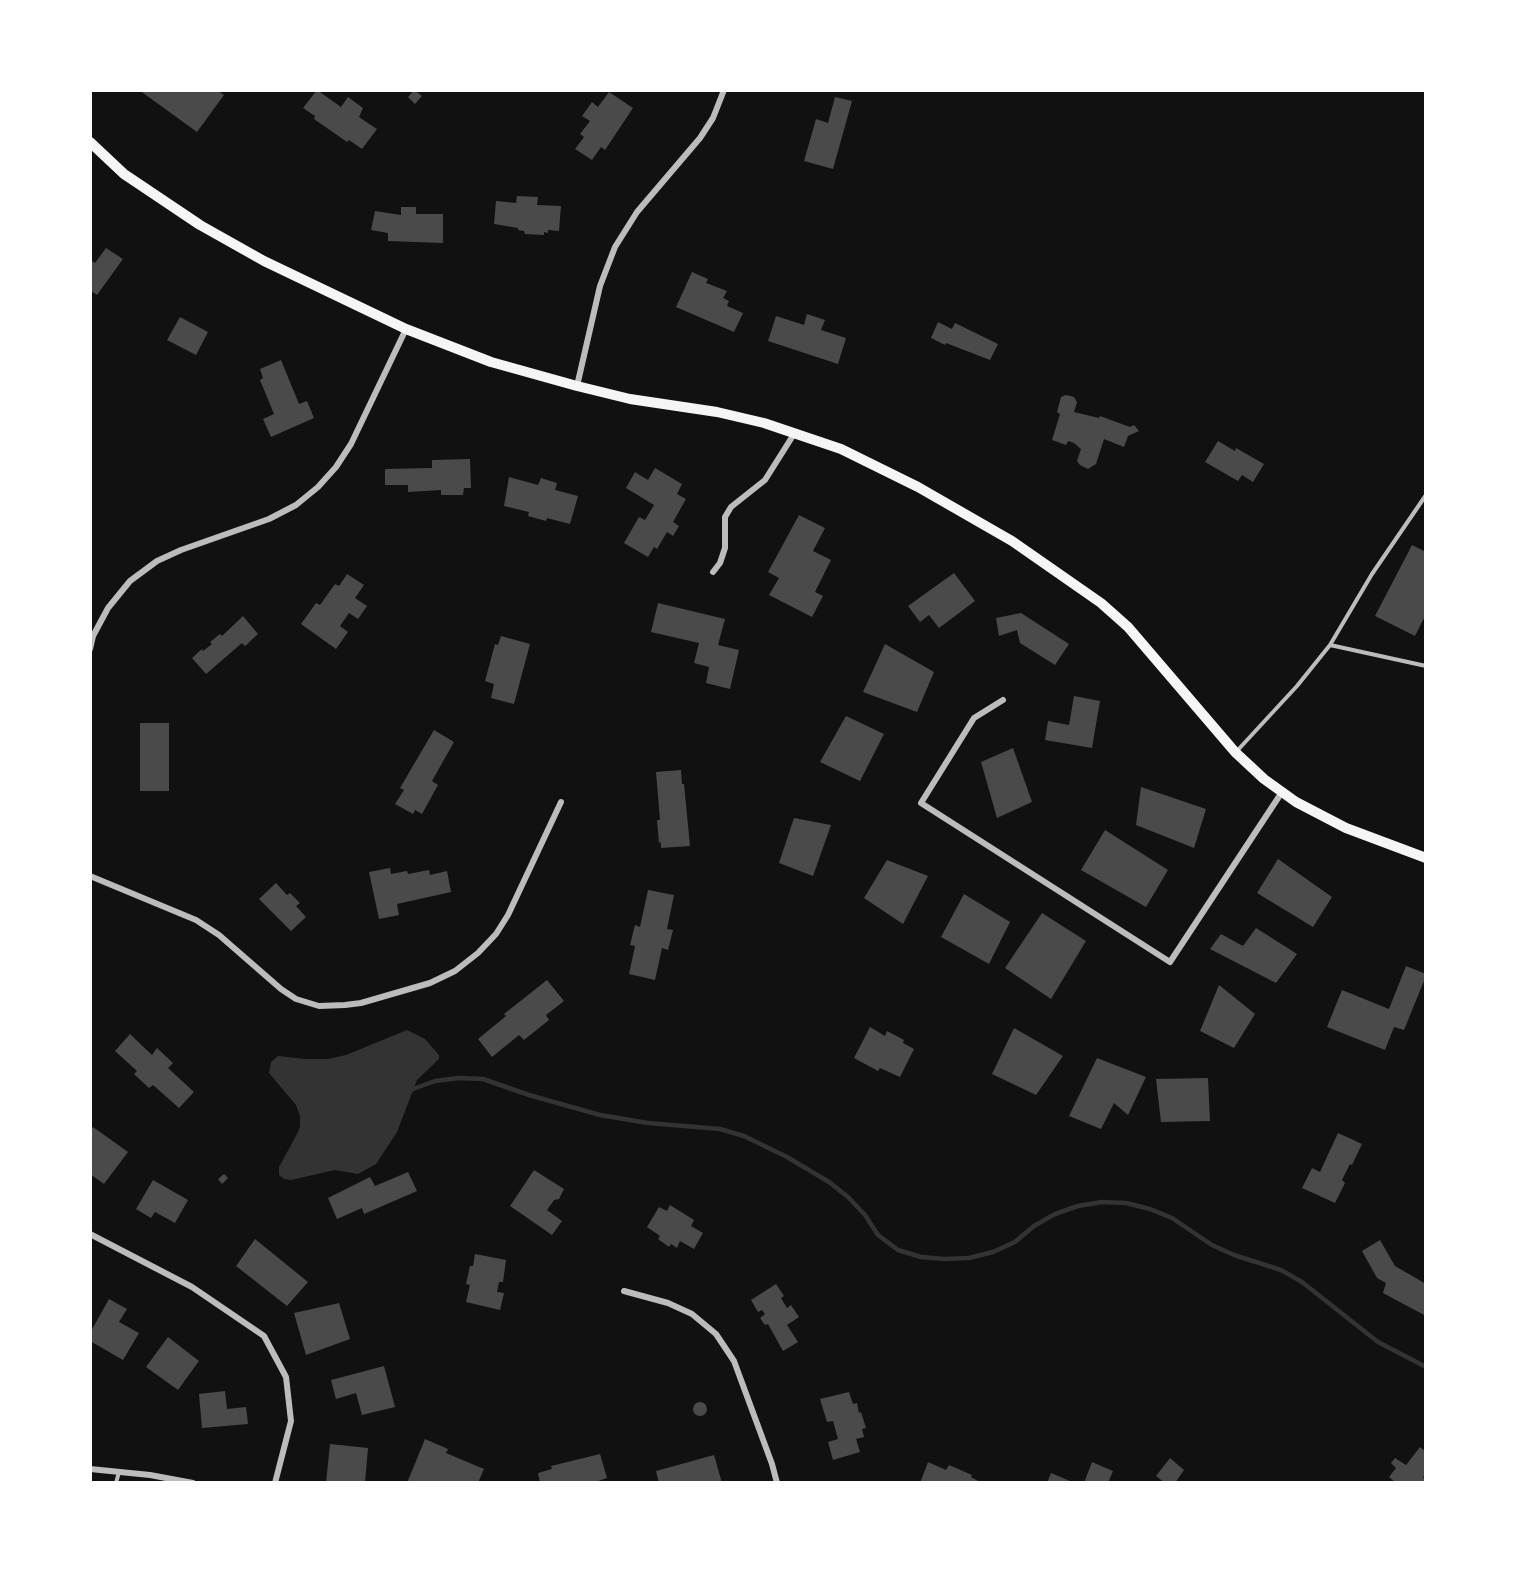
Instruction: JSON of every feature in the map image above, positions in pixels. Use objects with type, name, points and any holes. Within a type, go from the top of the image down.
[{"type":"main road","points":[[90,141],[124,174],[200,225],[264,261],[406,329],[491,362],[577,386],[630,399],[717,412],[764,423],[841,449],[918,487],[1012,541],[1101,603],[1128,627],[1235,752],[1264,779],[1296,802],[1346,828],[1426,858]]},
{"type":"street","points":[[577,386],[600,286],[615,247],[637,212],[700,138],[713,118],[724,90]]},
{"type":"street","points":[[90,649],[93,636],[108,609],[130,581],[157,561],[181,550],[269,519],[296,505],[318,488],[336,467],[351,444],[406,329]]},
{"type":"street","points":[[713,572],[720,563],[725,548],[725,517],[731,507],[765,480],[794,434]]},
{"type":"street","points":[[1003,700],[974,718],[921,803],[1170,962],[1282,792]]},
{"type":"street","points":[[90,876],[196,920],[219,935],[281,989],[296,999],[319,1005],[353,1004],[430,983],[455,970],[478,953],[496,934],[508,915],[561,802]]},
{"type":"street","points":[[90,1234],[192,1287],[264,1336],[286,1377],[291,1421],[275,1483]]},
{"type":"street","points":[[624,1291],[668,1303],[692,1314],[716,1334],[734,1361],[777,1483]]},
{"type":"street","points":[[90,1469],[150,1475],[193,1483]]},
{"type":"lane","points":[[1235,752],[1298,686],[1330,645],[1372,574],[1426,495]]},
{"type":"lane","points":[[1330,645],[1426,666]]},
{"type":"lane","points":[[116,1483],[119,1472]]},
{"type":"shaded area","points":[[407,1030],[425,1039],[439,1055],[439,1059],[417,1080],[397,1132],[376,1164],[358,1174],[335,1170],[291,1180],[279,1175],[279,1167],[300,1127],[300,1116],[296,1105],[269,1073],[271,1062],[278,1056],[328,1059],[346,1055]]},
{"type":"building","points":[[139,90],[217,90],[224,95],[197,132]]},
{"type":"building","points":[[317,90],[341,107],[348,97],[363,108],[359,117],[377,129],[362,149],[349,140],[347,142],[314,119],[315,116],[303,108]]},
{"type":"building","points":[[414,90],[422,96],[415,104],[408,97]]},
{"type":"building","points":[[609,92],[633,108],[605,150],[601,147],[592,160],[575,149],[584,137],[580,134],[590,121],[582,116],[592,102],[598,107]]},
{"type":"building","points":[[835,97],[852,101],[833,169],[804,161],[816,119],[828,123]]},
{"type":"building","points":[[517,196],[538,197],[537,205],[561,206],[559,231],[548,230],[548,233],[544,232],[544,235],[525,234],[518,228],[494,224],[496,201],[516,203]]},
{"type":"building","points":[[401,207],[416,207],[416,214],[443,214],[443,243],[388,241],[388,233],[371,230],[375,211],[401,215]]},
{"type":"building","points":[[106,248],[123,259],[97,295],[90,290],[90,260],[95,263]]},
{"type":"building","points":[[692,272],[708,279],[706,283],[727,291],[723,298],[729,301],[727,306],[743,313],[734,332],[676,307]]},
{"type":"building","points":[[807,314],[825,320],[821,330],[846,338],[838,364],[768,341],[776,316],[804,325]]},
{"type":"building","points":[[180,317],[208,332],[196,355],[167,340]]},
{"type":"building","points":[[938,322],[952,329],[955,323],[998,344],[990,360],[931,338]]},
{"type":"building","points":[[281,360],[299,404],[307,401],[314,418],[271,437],[263,419],[274,414],[260,380],[263,378],[260,369]]},
{"type":"building","points":[[1066,395],[1074,397],[1077,402],[1074,412],[1099,418],[1100,416],[1130,427],[1134,425],[1139,431],[1128,436],[1124,447],[1104,439],[1096,464],[1088,469],[1077,461],[1081,449],[1074,443],[1068,441],[1066,445],[1052,440],[1060,414],[1057,412],[1061,397]]},
{"type":"building","points":[[1218,441],[1264,464],[1253,482],[1242,475],[1238,481],[1205,462]]},
{"type":"building","points":[[470,459],[471,488],[464,488],[463,495],[441,495],[441,490],[408,492],[408,485],[385,485],[385,469],[432,468],[432,460]]},
{"type":"building","points":[[655,468],[682,484],[677,494],[686,499],[673,522],[679,526],[673,536],[667,532],[657,549],[654,547],[648,557],[624,543],[639,517],[645,520],[654,505],[626,488],[635,472],[648,480]]},
{"type":"building","points":[[509,477],[538,485],[541,478],[557,483],[555,490],[578,496],[570,524],[547,518],[546,521],[528,516],[529,512],[504,506]]},
{"type":"building","points":[[799,515],[825,528],[813,551],[831,560],[815,592],[823,596],[812,617],[769,595],[779,578],[768,572]]},
{"type":"building","points":[[1412,545],[1426,552],[1426,614],[1415,636],[1375,616]]},
{"type":"building","points":[[954,573],[975,601],[939,628],[929,615],[920,622],[908,606]]},
{"type":"building","points":[[347,574],[364,585],[355,598],[367,606],[358,619],[349,613],[340,626],[348,632],[336,649],[301,624],[316,603],[320,605],[335,584],[339,586]]},
{"type":"building","points":[[658,603],[725,619],[718,645],[739,650],[730,689],[706,683],[709,667],[694,663],[699,643],[651,632]]},
{"type":"building","points":[[1021,613],[1069,644],[1055,665],[1020,643],[1017,630],[999,636],[996,618]]},
{"type":"building","points":[[243,616],[258,634],[245,646],[242,643],[206,674],[192,658],[212,644],[210,642],[220,634],[222,636]]},
{"type":"building","points":[[501,636],[530,644],[514,704],[491,698],[494,684],[485,681],[495,644],[498,645]]},
{"type":"building","points":[[885,644],[934,672],[917,712],[863,692]]},
{"type":"building","points":[[1074,696],[1100,701],[1092,748],[1045,740],[1048,721],[1069,725]]},
{"type":"building","points":[[846,716],[884,734],[860,781],[820,762]]},
{"type":"building","points":[[140,723],[169,723],[169,791],[140,791]]},
{"type":"building","points":[[434,730],[454,742],[432,781],[438,785],[422,814],[415,810],[413,814],[395,804],[404,790],[400,788]]},
{"type":"building","points":[[1013,748],[1032,802],[997,818],[981,762]]},
{"type":"building","points":[[681,770],[690,846],[661,848],[657,820],[660,820],[656,772]]},
{"type":"building","points":[[1141,787],[1206,809],[1194,848],[1136,825]]},
{"type":"building","points":[[794,818],[831,825],[813,876],[779,863]]},
{"type":"building","points":[[1105,830],[1168,870],[1146,907],[1081,870]]},
{"type":"building","points":[[1278,859],[1332,897],[1313,927],[1257,893]]},
{"type":"building","points":[[887,860],[928,876],[903,924],[864,898]]},
{"type":"building","points":[[390,868],[391,874],[429,870],[430,875],[447,871],[451,892],[397,904],[399,915],[379,919],[369,872]]},
{"type":"building","points":[[276,883],[287,895],[290,893],[300,903],[296,906],[306,917],[291,931],[259,899]]},
{"type":"building","points":[[648,890],[674,895],[667,929],[673,930],[668,950],[662,948],[655,980],[629,974],[635,946],[630,945],[635,925],[640,927]]},
{"type":"building","points":[[964,894],[1010,922],[989,964],[941,937]]},
{"type":"building","points":[[1042,913],[1086,941],[1051,999],[1005,968]]},
{"type":"building","points":[[1256,928],[1297,954],[1276,983],[1210,949],[1221,934],[1243,946]]},
{"type":"building","points":[[1406,966],[1426,976],[1404,1030],[1394,1027],[1385,1050],[1327,1027],[1342,990],[1389,1009]]},
{"type":"building","points":[[547,980],[564,1001],[546,1015],[549,1020],[524,1040],[519,1035],[492,1057],[478,1039],[506,1016],[504,1014]]},
{"type":"building","points":[[1219,985],[1255,1014],[1234,1048],[1200,1031]]},
{"type":"building","points":[[870,1027],[885,1036],[887,1031],[904,1040],[903,1043],[914,1049],[900,1077],[880,1068],[878,1071],[854,1058]]},
{"type":"building","points":[[1014,1028],[1063,1056],[1036,1095],[992,1074]]},
{"type":"building","points":[[130,1034],[152,1055],[157,1048],[173,1063],[168,1068],[194,1092],[179,1108],[153,1085],[149,1088],[134,1074],[137,1071],[115,1051]]},
{"type":"building","points":[[1097,1058],[1146,1077],[1128,1115],[1114,1103],[1101,1129],[1069,1116]]},
{"type":"building","points":[[1208,1078],[1210,1121],[1161,1122],[1156,1079]]},
{"type":"building","points":[[93,1127],[128,1152],[104,1184],[90,1174],[90,1132]]},
{"type":"building","points":[[1338,1133],[1362,1144],[1342,1180],[1345,1183],[1335,1203],[1302,1188],[1312,1168],[1320,1172]]},
{"type":"building","points":[[534,1170],[564,1189],[559,1199],[554,1200],[547,1210],[562,1221],[552,1235],[510,1206]]},
{"type":"building","points":[[408,1172],[417,1191],[364,1214],[362,1208],[337,1219],[328,1198],[370,1177],[375,1186]]},
{"type":"building","points":[[224,1174],[228,1178],[222,1184],[218,1179]]},
{"type":"building","points":[[153,1180],[188,1200],[175,1223],[155,1212],[151,1218],[136,1209]]},
{"type":"building","points":[[670,1205],[694,1220],[691,1226],[703,1233],[694,1249],[680,1241],[677,1248],[671,1244],[669,1247],[658,1239],[660,1236],[647,1227],[659,1207],[667,1211]]},
{"type":"building","points":[[255,1239],[308,1282],[287,1306],[236,1266]]},
{"type":"building","points":[[1380,1240],[1395,1266],[1426,1284],[1426,1316],[1383,1293],[1386,1283],[1377,1278],[1362,1251]]},
{"type":"building","points":[[475,1254],[506,1260],[503,1282],[499,1282],[497,1292],[504,1293],[500,1310],[466,1302],[470,1285],[466,1284]]},
{"type":"building","points":[[776,1284],[784,1296],[781,1298],[787,1308],[791,1305],[799,1317],[787,1325],[798,1342],[783,1351],[768,1324],[765,1325],[760,1318],[765,1314],[762,1310],[758,1312],[751,1300]]},
{"type":"building","points":[[109,1299],[127,1309],[119,1322],[139,1333],[123,1360],[90,1341],[90,1333]]},
{"type":"building","points":[[339,1303],[350,1339],[306,1355],[294,1313]]},
{"type":"building","points":[[168,1337],[199,1361],[178,1390],[146,1367]]},
{"type":"building","points":[[384,1366],[395,1407],[362,1415],[356,1393],[336,1399],[331,1380]]},
{"type":"building","points":[[225,1391],[227,1409],[246,1407],[248,1424],[202,1428],[199,1394]]},
{"type":"building","points":[[849,1392],[853,1404],[857,1403],[859,1413],[861,1412],[866,1428],[862,1429],[864,1437],[856,1439],[860,1452],[833,1460],[828,1442],[838,1439],[833,1421],[827,1422],[820,1399]]},
{"type":"building","points":[[697,1402],[703,1402],[707,1409],[703,1416],[697,1416],[693,1412],[693,1406]]},
{"type":"building","points":[[425,1439],[448,1449],[446,1453],[484,1469],[478,1483],[407,1483]]},
{"type":"building","points":[[330,1444],[368,1448],[365,1483],[326,1483]]},
{"type":"building","points":[[1420,1447],[1426,1452],[1426,1473],[1423,1477],[1426,1483],[1396,1483],[1389,1477],[1396,1468],[1391,1463],[1395,1458],[1406,1465]]},
{"type":"building","points":[[600,1454],[607,1478],[598,1481],[599,1483],[540,1483],[538,1473],[552,1469],[551,1466]]},
{"type":"building","points":[[714,1455],[722,1483],[659,1483],[656,1471]]},
{"type":"building","points":[[1170,1458],[1184,1470],[1175,1483],[1165,1483],[1156,1476]]},
{"type":"building","points":[[928,1462],[946,1470],[949,1465],[972,1475],[971,1477],[982,1483],[920,1483]]},
{"type":"building","points":[[1092,1462],[1113,1471],[1108,1483],[1084,1483]]},
{"type":"building","points":[[1051,1473],[1070,1481],[1069,1483],[1047,1483]]},
{"type":"waterway","points":[[413,1089],[435,1081],[459,1078],[483,1079],[600,1115],[648,1123],[720,1129],[744,1136],[787,1157],[829,1182],[865,1215],[878,1235],[898,1250],[921,1257],[969,1258],[993,1252],[1015,1242],[1034,1226],[1055,1214],[1078,1206],[1102,1202],[1126,1203],[1150,1209],[1172,1218],[1212,1245],[1234,1255],[1281,1270],[1302,1282],[1378,1342],[1426,1367]]}]
